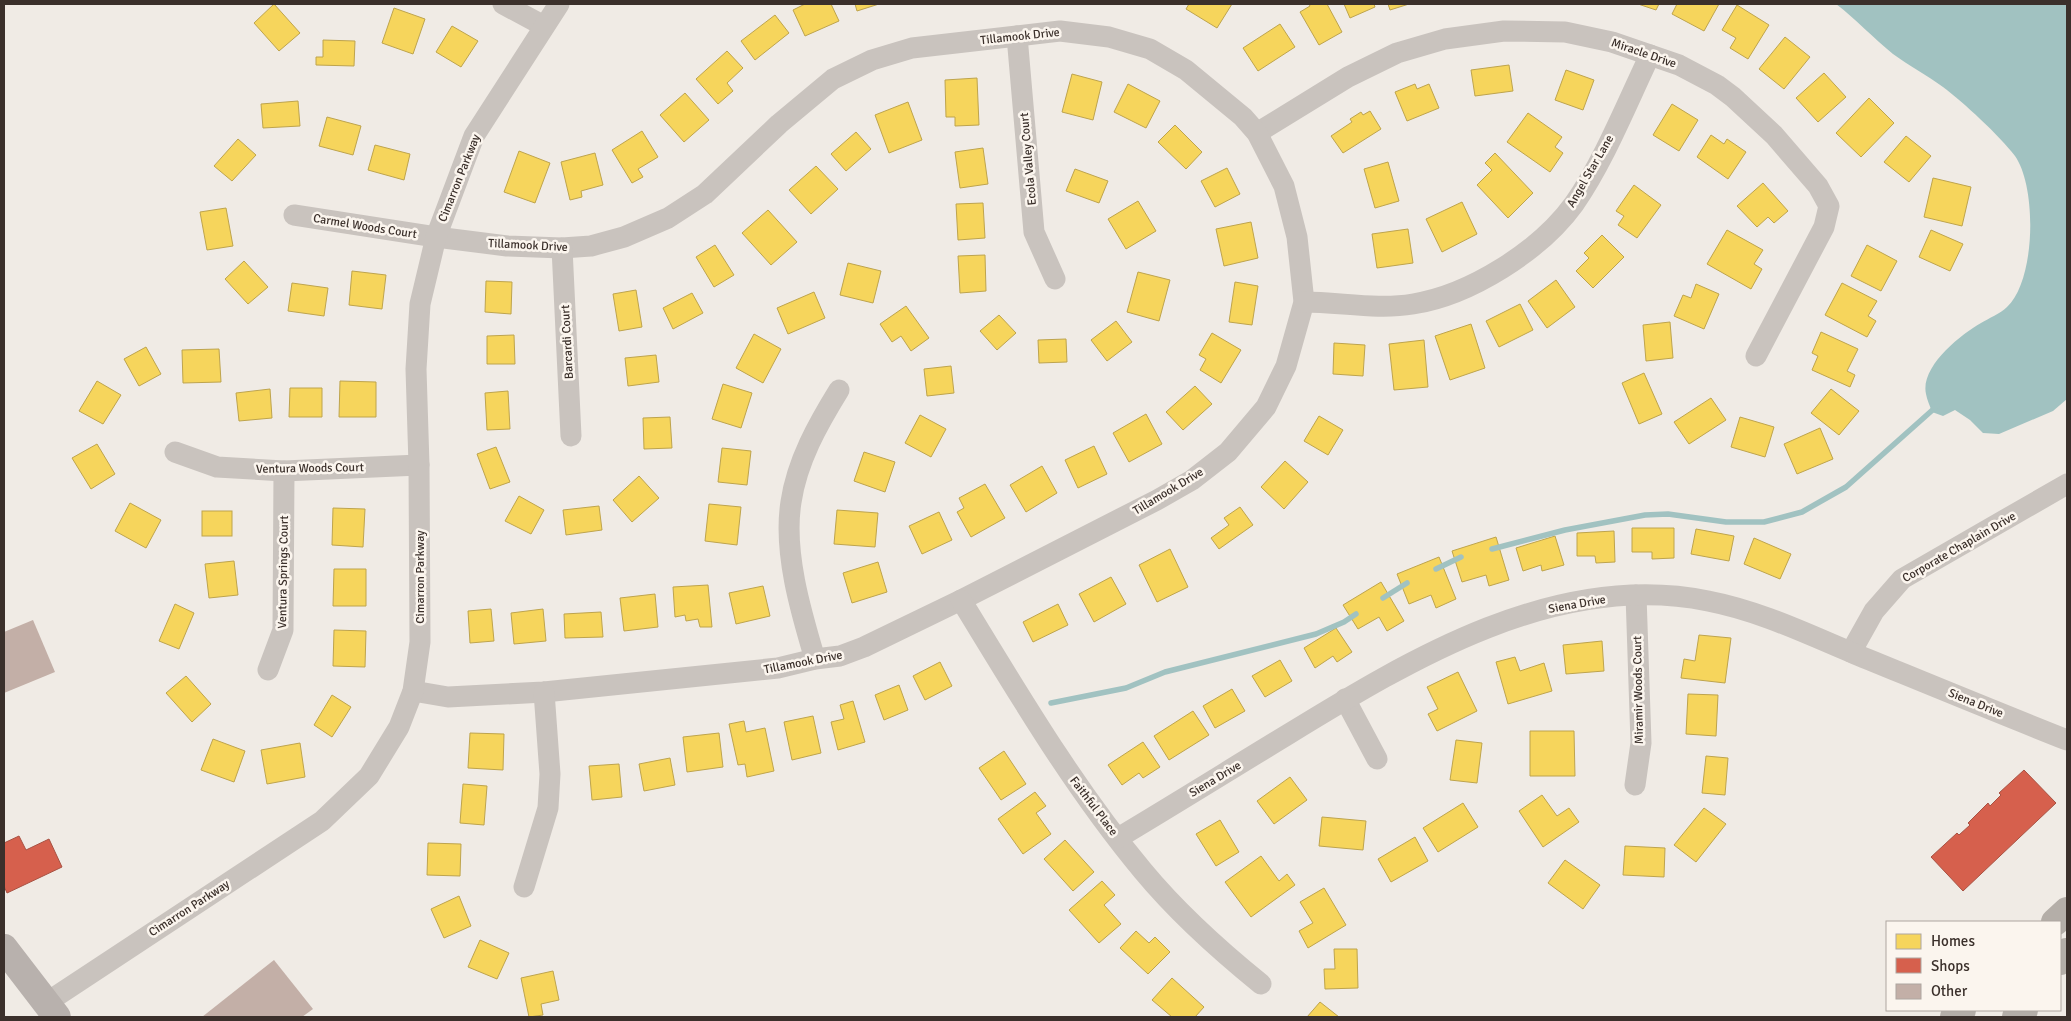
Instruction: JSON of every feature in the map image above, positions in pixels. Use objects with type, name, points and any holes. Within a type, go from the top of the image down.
[{"type":"highway","points":[[2056,921],[2067,911]]},
{"type":"main road","points":[[4,948],[52,1010]]},
{"type":"street","points":[[503,4],[544,26]]},
{"type":"street","name":"Cimarron Parkway","points":[[52,1010],[322,821],[369,776],[399,727],[413,691],[420,642],[419,465],[416,369],[420,304],[436,237],[474,136],[559,4]]},
{"type":"street","name":"Tillamook Drive","points":[[413,691],[448,697],[544,692],[778,668],[815,659],[840,656],[864,647],[1157,500],[1192,480],[1228,452],[1266,407],[1286,366],[1304,302],[1297,237],[1284,186],[1257,133],[1243,117],[1213,90],[1186,70],[1150,49],[1109,37],[1060,31],[912,48],[872,60],[833,79],[779,124],[705,194],[668,218],[624,237],[591,246],[562,248],[507,246],[436,237]]},
{"type":"street","name":"Miracle Drive","points":[[1257,133],[1348,77],[1397,53],[1445,39],[1504,31],[1565,32],[1612,42],[1679,65],[1717,85],[1733,97],[1774,135],[1818,186],[1829,206],[1824,227],[1756,356]]},
{"type":"street","name":"Ecola Valley Court","points":[[1017,36],[1034,232],[1055,278]]},
{"type":"street","name":"Angel Star Lane","points":[[1304,302],[1391,305],[1429,301],[1470,285],[1520,255],[1543,236],[1573,204],[1599,160],[1650,55]]},
{"type":"street","name":"Carmel Woods Court","points":[[294,215],[436,237]]},
{"type":"street","name":"Barcardi Court","points":[[562,248],[571,436]]},
{"type":"street","points":[[815,659],[795,584],[790,539],[790,502],[798,471],[809,442],[838,390]]},
{"type":"street","name":"Ventura Woods Court","points":[[175,452],[217,468],[284,471],[419,465]]},
{"type":"street","name":"Ventura Springs Court","points":[[268,670],[283,630],[284,471]]},
{"type":"street","name":"Corporate Chaplain Drive","points":[[1851,652],[1874,611],[1902,579],[2067,484]]},
{"type":"street","name":"Siena Drive","points":[[1118,838],[1345,699],[1422,657],[1478,631],[1526,614],[1582,601],[1636,595],[1680,596],[1710,601],[1767,617],[2067,740]]},
{"type":"street","name":"Miramir Woods Court","points":[[1635,785],[1641,742],[1636,595]]},
{"type":"street","name":"Faithful Place","points":[[961,600],[1069,774],[1092,807],[1143,871],[1179,909],[1226,955],[1261,984]]},
{"type":"street","points":[[524,886],[548,808],[550,774],[544,692]]},
{"type":"street","points":[[1345,699],[1377,759]]},
{"type":"water","points":[[1836,4],[2067,4],[2067,399],[2053,411],[1999,434],[1983,433],[1970,420],[1955,410],[1943,416],[1932,412],[1926,396],[1926,384],[1929,373],[1935,363],[1963,335],[2007,307],[2017,294],[2024,276],[2028,256],[2030,210],[2027,189],[2022,170],[2015,156],[1981,120],[1943,87],[1878,42]]},
{"type":"building: Homes","points":[[274,4],[300,33],[279,51],[254,23]]},
{"type":"building: Homes","points":[[805,4],[831,4],[839,21],[805,36],[793,10]]},
{"type":"building: Homes","points":[[855,4],[879,4],[857,11]]},
{"type":"building: Homes","points":[[1189,4],[1232,4],[1217,28],[1186,9]]},
{"type":"building: Homes","points":[[1309,4],[1327,4],[1342,32],[1319,45],[1300,12],[1310,6]]},
{"type":"building: Homes","points":[[1344,4],[1374,4],[1375,7],[1350,18]]},
{"type":"building: Homes","points":[[1388,4],[1409,4],[1390,10]]},
{"type":"building: Homes","points":[[1638,4],[1659,4],[1656,10]]},
{"type":"building: Homes","points":[[1677,4],[1719,4],[1704,31],[1672,14]]},
{"type":"building: Homes","points":[[1737,5],[1769,25],[1748,59],[1730,48],[1736,38],[1722,30]]},
{"type":"building: Homes","points":[[394,8],[425,19],[413,54],[382,43]]},
{"type":"building: Homes","points":[[775,15],[789,33],[755,60],[741,41]]},
{"type":"building: Homes","points":[[1280,24],[1295,47],[1258,71],[1243,48]]},
{"type":"building: Homes","points":[[452,26],[478,41],[461,67],[436,52]]},
{"type":"building: Homes","points":[[1785,37],[1810,57],[1784,89],[1759,69]]},
{"type":"building: Homes","points":[[323,40],[355,41],[354,66],[316,65],[316,57],[323,57]]},
{"type":"building: Homes","points":[[727,51],[743,68],[727,83],[733,91],[718,104],[696,79]]},
{"type":"building: Homes","points":[[1509,65],[1513,91],[1475,96],[1471,70]]},
{"type":"building: Homes","points":[[1566,70],[1594,80],[1583,110],[1555,100]]},
{"type":"building: Homes","points":[[1824,73],[1846,97],[1818,122],[1796,98]]},
{"type":"building: Homes","points":[[1072,74],[1102,82],[1093,120],[1062,112]]},
{"type":"building: Homes","points":[[977,78],[979,125],[955,126],[955,117],[946,117],[945,80]]},
{"type":"building: Homes","points":[[1128,84],[1160,101],[1146,128],[1114,112]]},
{"type":"building: Homes","points":[[1415,84],[1417,89],[1429,84],[1439,108],[1407,121],[1395,92]]},
{"type":"building: Homes","points":[[685,93],[709,120],[684,142],[660,115]]},
{"type":"building: Homes","points":[[1869,98],[1894,123],[1861,157],[1836,133]]},
{"type":"building: Homes","points":[[298,101],[300,126],[263,128],[261,104]]},
{"type":"building: Homes","points":[[908,102],[922,140],[889,153],[875,115]]},
{"type":"building: Homes","points":[[1672,104],[1698,120],[1679,151],[1653,135]]},
{"type":"building: Homes","points":[[1370,111],[1381,129],[1343,153],[1331,136],[1352,122],[1350,119],[1361,112],[1363,115]]},
{"type":"building: Homes","points":[[1528,113],[1562,137],[1555,147],[1563,153],[1550,172],[1507,142]]},
{"type":"building: Homes","points":[[327,117],[361,126],[353,155],[319,146]]},
{"type":"building: Homes","points":[[1175,125],[1202,152],[1186,169],[1158,142]]},
{"type":"building: Homes","points":[[642,131],[658,157],[638,169],[643,177],[632,183],[612,150]]},
{"type":"building: Homes","points":[[856,132],[871,149],[846,171],[831,154]]},
{"type":"building: Homes","points":[[1711,135],[1724,144],[1727,139],[1746,152],[1728,179],[1697,157]]},
{"type":"building: Homes","points":[[1906,136],[1931,156],[1909,182],[1884,162]]},
{"type":"building: Homes","points":[[238,139],[256,155],[232,181],[214,166]]},
{"type":"building: Homes","points":[[375,145],[410,154],[404,180],[368,170]]},
{"type":"building: Homes","points":[[983,148],[988,184],[960,188],[955,152]]},
{"type":"building: Homes","points":[[519,151],[550,163],[535,203],[504,192]]},
{"type":"building: Homes","points":[[595,153],[603,185],[581,191],[582,197],[570,200],[561,162]]},
{"type":"building: Homes","points":[[1495,153],[1533,193],[1508,218],[1477,185],[1492,170],[1485,163]]},
{"type":"building: Homes","points":[[1388,162],[1399,201],[1375,208],[1364,169]]},
{"type":"building: Homes","points":[[816,166],[838,189],[811,214],[789,190]]},
{"type":"building: Homes","points":[[1227,168],[1240,194],[1215,207],[1201,181]]},
{"type":"building: Homes","points":[[1075,169],[1108,181],[1099,203],[1066,191]]},
{"type":"building: Homes","points":[[1933,178],[1971,187],[1962,226],[1924,217]]},
{"type":"building: Homes","points":[[1763,183],[1788,211],[1774,223],[1768,217],[1757,227],[1737,206]]},
{"type":"building: Homes","points":[[1634,185],[1661,205],[1637,238],[1618,225],[1624,216],[1616,211]]},
{"type":"building: Homes","points":[[1138,201],[1156,231],[1126,249],[1108,219]]},
{"type":"building: Homes","points":[[1462,202],[1477,234],[1442,252],[1426,219]]},
{"type":"building: Homes","points":[[983,203],[985,238],[958,240],[956,204]]},
{"type":"building: Homes","points":[[226,208],[233,246],[207,250],[200,212]]},
{"type":"building: Homes","points":[[768,210],[797,242],[771,265],[742,233]]},
{"type":"building: Homes","points":[[1251,222],[1258,258],[1224,266],[1216,229]]},
{"type":"building: Homes","points":[[1408,229],[1413,263],[1377,268],[1372,234]]},
{"type":"building: Homes","points":[[1727,230],[1763,250],[1754,264],[1762,269],[1751,289],[1707,264]]},
{"type":"building: Homes","points":[[1931,230],[1963,244],[1950,271],[1919,257]]},
{"type":"building: Homes","points":[[1602,235],[1624,257],[1593,288],[1576,271],[1589,258],[1584,253]]},
{"type":"building: Homes","points":[[715,245],[734,275],[714,287],[696,257]]},
{"type":"building: Homes","points":[[1867,245],[1897,261],[1881,291],[1851,276]]},
{"type":"building: Homes","points":[[985,255],[986,291],[960,293],[958,256]]},
{"type":"building: Homes","points":[[244,261],[268,287],[248,304],[225,279]]},
{"type":"building: Homes","points":[[848,263],[881,271],[873,303],[840,295]]},
{"type":"building: Homes","points":[[352,271],[386,275],[382,309],[349,305]]},
{"type":"building: Homes","points":[[1138,272],[1170,280],[1159,321],[1127,312]]},
{"type":"building: Homes","points":[[1556,280],[1575,307],[1547,328],[1528,301]]},
{"type":"building: Homes","points":[[486,281],[512,282],[511,314],[485,312]]},
{"type":"building: Homes","points":[[1235,282],[1258,286],[1252,325],[1229,322]]},
{"type":"building: Homes","points":[[292,283],[328,288],[324,316],[288,311]]},
{"type":"building: Homes","points":[[1842,283],[1877,301],[1868,316],[1876,321],[1867,337],[1825,315]]},
{"type":"building: Homes","points":[[1696,284],[1719,294],[1704,329],[1674,316],[1683,295],[1691,298]]},
{"type":"building: Homes","points":[[636,290],[642,327],[619,331],[613,294]]},
{"type":"building: Homes","points":[[814,292],[825,318],[788,334],[777,308]]},
{"type":"building: Homes","points":[[692,293],[703,313],[673,329],[663,308]]},
{"type":"building: Homes","points":[[1520,304],[1533,330],[1499,347],[1486,321]]},
{"type":"building: Homes","points":[[906,306],[929,338],[911,351],[901,336],[892,342],[880,324]]},
{"type":"building: Homes","points":[[999,315],[1016,333],[997,350],[980,331]]},
{"type":"building: Homes","points":[[1116,321],[1132,342],[1107,361],[1091,340]]},
{"type":"building: Homes","points":[[1670,322],[1673,358],[1646,361],[1643,325]]},
{"type":"building: Homes","points":[[1471,324],[1485,368],[1450,380],[1435,336]]},
{"type":"building: Homes","points":[[1821,332],[1858,349],[1847,371],[1855,375],[1850,387],[1812,370],[1818,356],[1812,353]]},
{"type":"building: Homes","points":[[1212,333],[1241,350],[1221,383],[1200,370],[1206,359],[1199,355]]},
{"type":"building: Homes","points":[[754,334],[781,349],[763,383],[736,368]]},
{"type":"building: Homes","points":[[514,335],[515,364],[487,364],[487,336]]},
{"type":"building: Homes","points":[[1066,339],[1067,362],[1039,363],[1038,340]]},
{"type":"building: Homes","points":[[1424,340],[1428,387],[1394,390],[1389,344]]},
{"type":"building: Homes","points":[[1334,343],[1365,345],[1363,376],[1333,374]]},
{"type":"building: Homes","points":[[146,347],[161,374],[139,386],[124,359]]},
{"type":"building: Homes","points":[[219,349],[221,382],[183,383],[182,350]]},
{"type":"building: Homes","points":[[656,355],[659,382],[628,386],[625,358]]},
{"type":"building: Homes","points":[[951,366],[954,393],[927,396],[924,369]]},
{"type":"building: Homes","points":[[1644,373],[1662,414],[1639,424],[1622,383]]},
{"type":"building: Homes","points":[[97,381],[121,395],[103,424],[79,411]]},
{"type":"building: Homes","points":[[340,381],[376,382],[376,417],[339,417]]},
{"type":"building: Homes","points":[[723,384],[752,393],[741,428],[712,419]]},
{"type":"building: Homes","points":[[1195,386],[1212,404],[1183,430],[1166,412]]},
{"type":"building: Homes","points":[[290,388],[322,388],[322,417],[289,417]]},
{"type":"building: Homes","points":[[270,389],[272,418],[239,421],[236,393]]},
{"type":"building: Homes","points":[[1831,389],[1859,411],[1839,435],[1811,413]]},
{"type":"building: Homes","points":[[508,391],[510,429],[487,430],[485,393]]},
{"type":"building: Homes","points":[[1711,398],[1726,420],[1689,444],[1674,422]]},
{"type":"building: Homes","points":[[1146,414],[1162,444],[1129,462],[1113,433]]},
{"type":"building: Homes","points":[[920,415],[946,429],[931,457],[905,443]]},
{"type":"building: Homes","points":[[1319,416],[1343,430],[1328,455],[1304,441]]},
{"type":"building: Homes","points":[[670,417],[672,448],[644,449],[643,418]]},
{"type":"building: Homes","points":[[1740,417],[1774,427],[1765,457],[1731,447]]},
{"type":"building: Homes","points":[[1820,428],[1833,459],[1797,474],[1784,444]]},
{"type":"building: Homes","points":[[97,444],[115,474],[91,489],[72,458]]},
{"type":"building: Homes","points":[[1094,446],[1107,474],[1078,488],[1065,460]]},
{"type":"building: Homes","points":[[496,447],[510,482],[490,489],[477,454]]},
{"type":"building: Homes","points":[[722,448],[751,451],[747,485],[718,482]]},
{"type":"building: Homes","points":[[864,452],[895,462],[885,492],[854,481]]},
{"type":"building: Homes","points":[[1285,461],[1308,482],[1284,509],[1261,487]]},
{"type":"building: Homes","points":[[1042,466],[1057,493],[1026,512],[1010,485]]},
{"type":"building: Homes","points":[[639,476],[659,498],[632,522],[613,500]]},
{"type":"building: Homes","points":[[985,484],[1005,518],[971,537],[957,512],[964,508],[959,498]]},
{"type":"building: Homes","points":[[519,496],[544,510],[531,534],[505,521]]},
{"type":"building: Homes","points":[[130,503],[161,520],[146,548],[115,531]]},
{"type":"building: Homes","points":[[709,504],[741,507],[737,545],[705,541]]},
{"type":"building: Homes","points":[[599,506],[602,530],[566,535],[563,510]]},
{"type":"building: Homes","points":[[1240,507],[1253,525],[1219,549],[1211,538],[1229,525],[1224,518]]},
{"type":"building: Homes","points":[[333,508],[365,509],[363,547],[332,545]]},
{"type":"building: Homes","points":[[837,510],[878,513],[875,547],[834,544]]},
{"type":"building: Homes","points":[[202,511],[232,511],[232,536],[202,536]]},
{"type":"building: Homes","points":[[939,512],[952,540],[922,554],[909,526]]},
{"type":"building: Homes","points":[[1632,528],[1674,528],[1674,558],[1652,559],[1652,552],[1632,552]]},
{"type":"building: Homes","points":[[1696,529],[1734,536],[1729,561],[1691,554]]},
{"type":"building: Homes","points":[[1614,531],[1615,562],[1596,563],[1595,556],[1577,556],[1577,533]]},
{"type":"building: Homes","points":[[1555,536],[1564,565],[1542,571],[1541,565],[1523,571],[1516,548]]},
{"type":"building: Homes","points":[[1496,537],[1509,580],[1489,586],[1486,575],[1462,582],[1452,551]]},
{"type":"building: Homes","points":[[1754,538],[1791,554],[1780,579],[1744,564]]},
{"type":"building: Homes","points":[[1170,549],[1188,587],[1157,602],[1139,565]]},
{"type":"building: Homes","points":[[1439,557],[1456,599],[1436,608],[1431,595],[1409,604],[1397,574]]},
{"type":"building: Homes","points":[[234,561],[238,595],[209,598],[205,564]]},
{"type":"building: Homes","points":[[878,562],[887,592],[852,603],[843,573]]},
{"type":"building: Homes","points":[[334,569],[366,569],[366,606],[333,606]]},
{"type":"building: Homes","points":[[1111,577],[1126,604],[1094,622],[1079,594]]},
{"type":"building: Homes","points":[[1381,582],[1404,621],[1387,631],[1379,617],[1358,629],[1343,605]]},
{"type":"building: Homes","points":[[708,585],[712,627],[700,627],[698,619],[686,621],[685,615],[675,617],[673,587]]},
{"type":"building: Homes","points":[[763,586],[770,616],[736,624],[729,593]]},
{"type":"building: Homes","points":[[655,594],[658,627],[624,631],[620,598]]},
{"type":"building: Homes","points":[[175,604],[194,613],[179,649],[159,641]]},
{"type":"building: Homes","points":[[1058,604],[1068,625],[1033,642],[1023,622]]},
{"type":"building: Homes","points":[[491,609],[494,641],[470,643],[468,611]]},
{"type":"building: Homes","points":[[543,609],[546,641],[514,644],[511,613]]},
{"type":"building: Homes","points":[[601,612],[603,637],[565,638],[564,614]]},
{"type":"building: Homes","points":[[1336,628],[1352,652],[1337,662],[1333,656],[1315,668],[1304,648]]},
{"type":"building: Homes","points":[[334,630],[366,631],[365,667],[333,666]]},
{"type":"building: Homes","points":[[1699,635],[1731,638],[1725,683],[1681,678],[1684,659],[1695,661]]},
{"type":"building: Homes","points":[[1602,641],[1604,671],[1566,674],[1563,645]]},
{"type":"building: Homes","points":[[1515,657],[1520,671],[1544,663],[1552,691],[1508,704],[1496,662]]},
{"type":"building: Homes","points":[[1280,660],[1292,681],[1265,697],[1252,676]]},
{"type":"building: Homes","points":[[940,662],[952,686],[925,700],[913,676]]},
{"type":"building: Homes","points":[[1458,672],[1477,711],[1437,731],[1428,714],[1438,709],[1427,687]]},
{"type":"building: Homes","points":[[186,676],[211,704],[192,722],[166,693]]},
{"type":"building: Homes","points":[[899,685],[908,710],[884,720],[875,695]]},
{"type":"building: Homes","points":[[1232,689],[1245,711],[1215,728],[1203,706]]},
{"type":"building: Homes","points":[[1688,694],[1718,695],[1716,736],[1686,734]]},
{"type":"building: Homes","points":[[332,695],[351,707],[332,737],[314,725]]},
{"type":"building: Homes","points":[[853,701],[865,742],[838,750],[831,722],[844,719],[840,705]]},
{"type":"building: Homes","points":[[1193,711],[1209,735],[1169,760],[1154,736]]},
{"type":"building: Homes","points":[[813,716],[821,753],[792,760],[784,722]]},
{"type":"building: Homes","points":[[744,721],[746,732],[765,728],[774,771],[747,777],[745,764],[738,765],[729,724]]},
{"type":"building: Homes","points":[[1530,731],[1574,731],[1575,776],[1530,776]]},
{"type":"building: Homes","points":[[470,733],[504,734],[503,770],[468,768]]},
{"type":"building: Homes","points":[[719,733],[723,767],[687,772],[683,737]]},
{"type":"building: Homes","points":[[213,739],[245,751],[234,782],[201,770]]},
{"type":"building: Homes","points":[[1456,740],[1482,743],[1477,783],[1450,780]]},
{"type":"building: Homes","points":[[1143,742],[1160,767],[1143,778],[1139,773],[1122,785],[1108,765]]},
{"type":"building: Homes","points":[[300,743],[305,777],[267,784],[261,750]]},
{"type":"building: Homes","points":[[1004,751],[1026,784],[1001,800],[979,768]]},
{"type":"building: Homes","points":[[1706,756],[1728,758],[1725,795],[1702,793]]},
{"type":"building: Homes","points":[[670,758],[675,785],[644,791],[639,764]]},
{"type":"building: Homes","points":[[619,764],[622,797],[592,800],[589,766]]},
{"type":"building: Homes","points":[[1290,777],[1307,800],[1274,824],[1257,801]]},
{"type":"building: Homes","points":[[463,784],[487,786],[484,825],[460,823]]},
{"type":"building: Homes","points":[[1035,792],[1046,806],[1036,813],[1051,834],[1023,854],[998,819]]},
{"type":"building: Homes","points":[[1542,795],[1557,816],[1569,808],[1579,822],[1543,847],[1519,811]]},
{"type":"building: Homes","points":[[1463,803],[1478,827],[1438,852],[1423,828]]},
{"type":"building: Homes","points":[[1704,808],[1726,824],[1696,862],[1674,845]]},
{"type":"building: Homes","points":[[1322,817],[1366,821],[1363,850],[1319,846]]},
{"type":"building: Homes","points":[[1220,820],[1239,852],[1216,866],[1196,834]]},
{"type":"building: Homes","points":[[1415,837],[1428,861],[1391,882],[1378,859]]},
{"type":"building: Homes","points":[[1065,840],[1094,872],[1073,891],[1044,859]]},
{"type":"building: Homes","points":[[428,843],[461,844],[460,876],[427,875]]},
{"type":"building: Homes","points":[[1625,846],[1665,848],[1664,877],[1623,875]]},
{"type":"building: Homes","points":[[1261,856],[1279,881],[1287,874],[1295,885],[1251,917],[1225,882]]},
{"type":"building: Homes","points":[[1565,860],[1600,885],[1583,909],[1548,883]]},
{"type":"building: Homes","points":[[1102,881],[1115,895],[1104,905],[1121,924],[1099,943],[1069,910]]},
{"type":"building: Homes","points":[[1324,888],[1346,925],[1308,948],[1299,931],[1313,923],[1300,902]]},
{"type":"building: Homes","points":[[459,896],[471,926],[444,938],[431,909]]},
{"type":"building: Homes","points":[[1136,931],[1149,943],[1155,937],[1170,952],[1148,974],[1120,948]]},
{"type":"building: Homes","points":[[480,940],[509,953],[497,979],[468,967]]},
{"type":"building: Homes","points":[[1334,949],[1357,949],[1358,988],[1325,989],[1324,969],[1335,969]]},
{"type":"building: Homes","points":[[553,971],[559,1000],[541,1004],[543,1015],[529,1017],[521,978]]},
{"type":"building: Homes","points":[[1172,978],[1204,1007],[1195,1017],[1172,1017],[1152,1000]]},
{"type":"building: Homes","points":[[1320,1002],[1339,1017],[1307,1017]]},
{"type":"building: Shops","points":[[2024,770],[2056,803],[1963,891],[1931,857],[1957,833],[1959,835],[1970,825],[1968,823],[1988,803],[1990,806],[2001,795],[1999,793]]},
{"type":"building: Shops","points":[[19,836],[26,850],[49,839],[62,867],[7,893],[4,886],[4,843]]},
{"type":"building: Other","points":[[33,620],[55,672],[4,693],[4,632]]},
{"type":"building: Other","points":[[274,960],[313,1009],[302,1017],[202,1017]]},
{"type":"waterway","points":[[1492,549],[1565,530],[1645,515],[1668,514],[1726,522],[1764,522],[1802,512],[1846,487],[1937,406]]},
{"type":"waterway","points":[[1436,569],[1461,557]]},
{"type":"waterway","points":[[1383,598],[1407,583]]},
{"type":"waterway","points":[[1051,703],[1126,688],[1165,672],[1316,634],[1344,622],[1356,614]]}]
